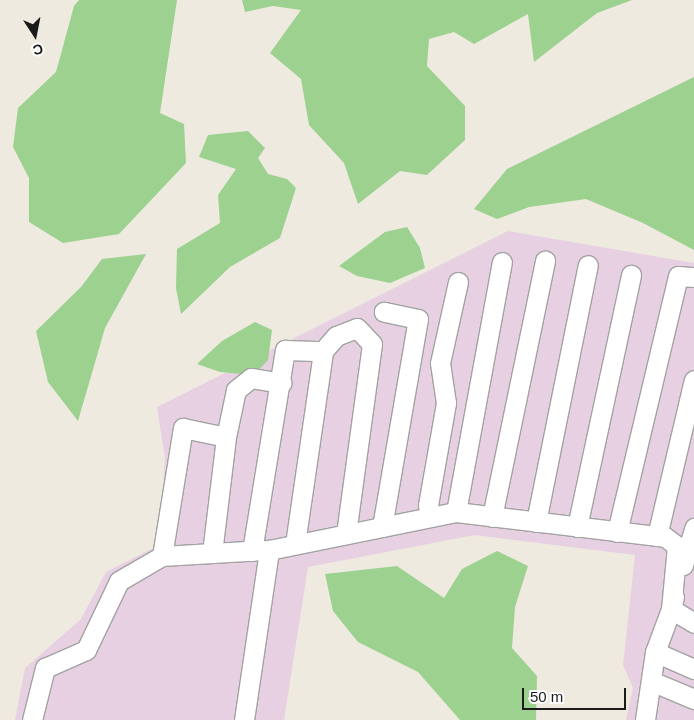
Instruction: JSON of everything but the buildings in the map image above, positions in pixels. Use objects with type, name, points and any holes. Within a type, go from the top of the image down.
[{"type":"lane","points":[[492,517],[545,260]]},
{"type":"lane","points":[[456,512],[502,262]]},
{"type":"lane","points":[[536,522],[588,265]]},
{"type":"lane","points":[[577,527],[631,275]]},
{"type":"lane","points":[[617,532],[678,276],[694,277]]},
{"type":"lane","points":[[430,517],[428,505],[446,403],[440,363],[458,282]]},
{"type":"lane","points":[[382,527],[418,319],[384,312]]},
{"type":"lane","points":[[295,544],[323,351],[336,336],[357,328],[372,344],[346,534]]},
{"type":"lane","points":[[244,720],[261,550],[285,350],[323,351]]},
{"type":"lane","points":[[212,553],[226,437],[236,390],[251,378],[282,383]]},
{"type":"lane","points":[[657,536],[694,380]]},
{"type":"lane","points":[[162,556],[183,428],[226,437]]},
{"type":"lane","points":[[32,720],[44,668],[86,650],[118,581],[162,556],[261,550],[456,512],[666,537],[677,546],[671,609]]},
{"type":"lane","points":[[645,720],[655,652],[671,609],[688,572],[694,531]]},
{"type":"lane","points":[[671,609],[694,623]]},
{"type":"lane","points":[[655,652],[694,669]]},
{"type":"lane","points":[[651,680],[694,699]]},
{"type":"shaded area","points":[[508,231],[694,263],[694,720],[626,720],[633,688],[623,665],[635,555],[475,535],[308,567],[284,720],[15,720],[25,668],[81,619],[106,572],[159,545],[165,458],[157,407]]},
{"type":"green space","points":[[79,0],[177,0],[160,113],[184,124],[186,163],[119,234],[63,243],[29,222],[29,178],[13,147],[18,108],[56,72],[74,6]]},
{"type":"green space","points":[[242,0],[632,0],[597,13],[534,62],[528,14],[474,44],[454,32],[429,39],[427,66],[465,106],[465,140],[427,175],[400,171],[358,204],[344,163],[309,125],[301,79],[270,53],[301,10],[273,6],[245,12]]},
{"type":"green space","points":[[694,77],[694,250],[643,223],[586,199],[529,207],[497,219],[474,209],[507,169]]},
{"type":"green space","points":[[248,131],[265,148],[258,158],[268,174],[287,179],[296,188],[280,238],[230,267],[181,314],[176,288],[177,249],[220,223],[218,195],[236,169],[199,157],[208,135]]},
{"type":"green space","points":[[407,227],[420,248],[425,268],[390,283],[357,276],[339,266],[385,232]]},
{"type":"green space","points":[[146,254],[105,328],[78,421],[48,382],[36,331],[81,287],[102,259]]},
{"type":"green space","points":[[255,322],[272,330],[268,360],[254,375],[220,372],[197,364],[222,341]]},
{"type":"green space","points":[[497,551],[528,566],[515,607],[512,648],[537,676],[536,720],[460,720],[418,672],[358,642],[333,611],[325,574],[397,566],[444,598],[462,569]]}]
